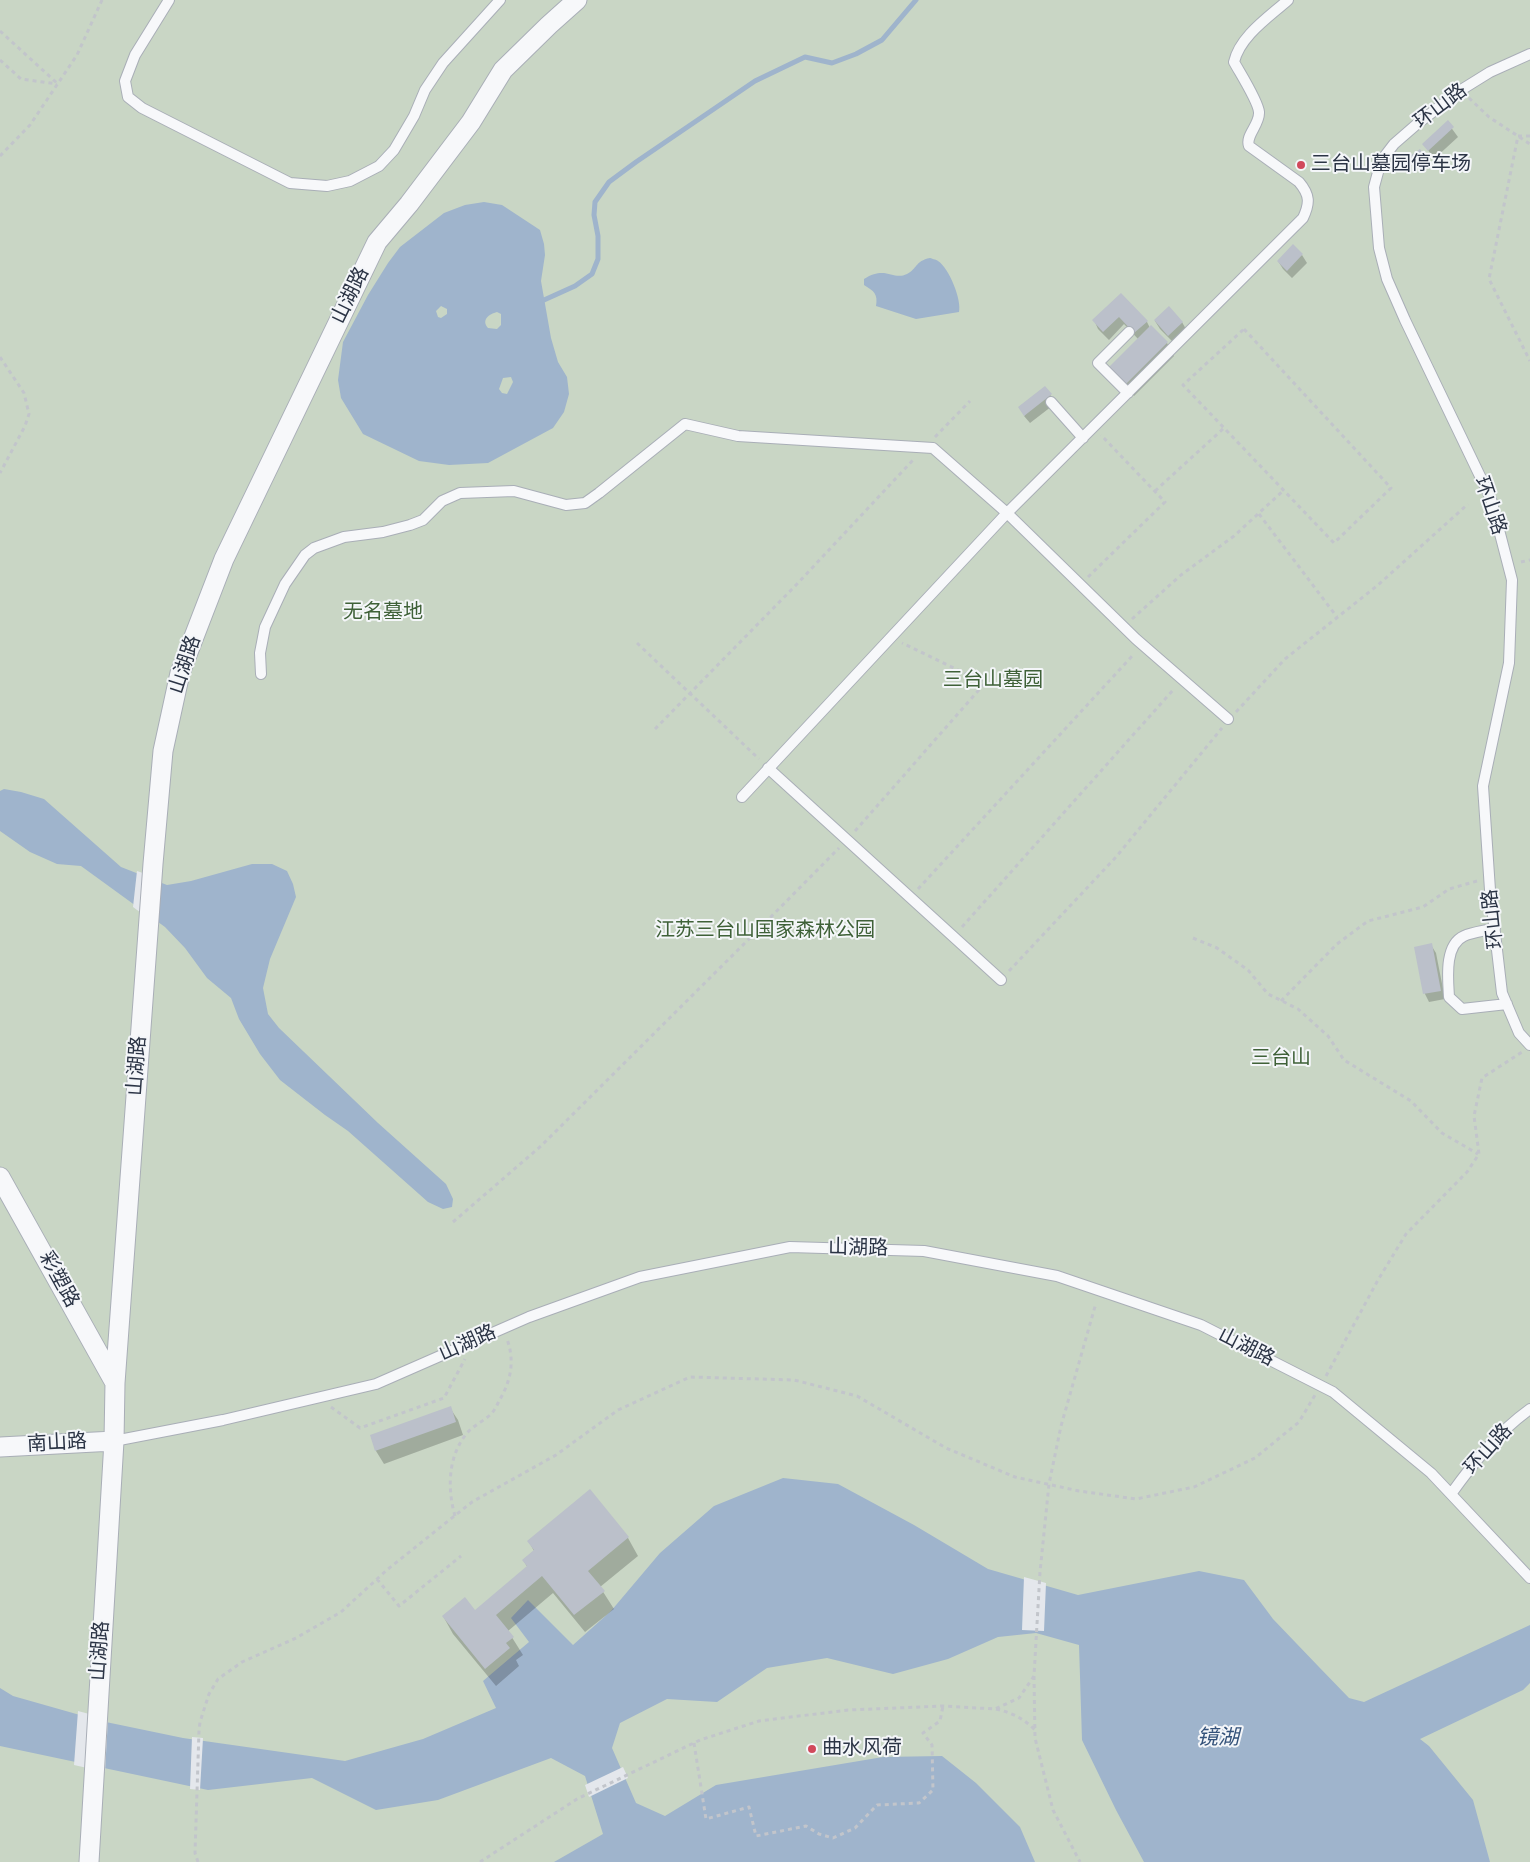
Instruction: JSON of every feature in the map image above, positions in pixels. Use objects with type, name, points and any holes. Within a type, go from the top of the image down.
[{"type":"street","name":"山湖路","points":[[89,1862],[114,1441],[115,1383],[147,937],[163,751],[180,673],[224,559],[377,242],[409,204],[471,122],[503,70],[577,0]]},
{"type":"street","name":"彩塑路","points":[[0,1177],[115,1383]]},
{"type":"street","points":[[84,1442],[115,1414]]},
{"type":"street","name":"南山路","points":[[0,1447],[114,1441]]},
{"type":"lane","points":[[169,0],[135,55],[124,80],[128,97],[142,108],[290,183],[327,186],[350,181],[379,166],[399,141],[414,116],[425,90],[443,63],[500,0]]},
{"type":"lane","points":[[742,797],[1007,513],[1297,226],[1307,210],[1307,193],[1299,182],[1249,146],[1249,138],[1258,122],[1259,112],[1234,62],[1236,53],[1242,43],[1288,0]]},
{"type":"lane","name":"环山路","points":[[1526,1048],[1502,993],[1489,877],[1483,786],[1509,663],[1512,580],[1491,499],[1387,279],[1379,248],[1374,187],[1381,161],[1394,144],[1461,90],[1490,72],[1530,54]]},
{"type":"lane","points":[[1128,332],[1098,363],[1128,393]]},
{"type":"lane","points":[[1050,402],[1082,438]]},
{"type":"lane","points":[[261,674],[260,653],[265,627],[285,584],[304,555],[314,548],[344,536],[383,532],[410,525],[423,520],[442,501],[460,493],[514,491],[566,505],[585,502],[599,493],[685,424],[738,436],[933,448],[1007,513],[1124,627],[1228,720]]},
{"type":"lane","points":[[768,768],[1001,980]]},
{"type":"lane","points":[[1495,928],[1463,936],[1451,950],[1447,971],[1449,997],[1462,1009],[1507,1004]]},
{"type":"lane","name":"山湖路","points":[[114,1441],[223,1420],[376,1384],[529,1316],[640,1277],[790,1247],[924,1251],[1057,1276],[1100,1290],[1201,1325],[1333,1392],[1423,1466],[1530,1578]]},
{"type":"lane","name":"环山路","points":[[1451,1494],[1482,1453],[1518,1417],[1530,1409]]},
{"type":"path","points":[[0,156],[30,125],[77,55],[102,0]]},
{"type":"path","points":[[0,31],[58,84]]},
{"type":"path","points":[[0,60],[21,79],[58,84]]},
{"type":"path","points":[[1461,90],[1489,117],[1530,144]]},
{"type":"path","points":[[1518,136],[1530,136]]},
{"type":"path","points":[[1518,136],[1489,279],[1530,360]]},
{"type":"path","points":[[1244,329],[1391,488],[1334,543],[1284,490],[1184,385],[1244,329]]},
{"type":"path","points":[[0,357],[24,393],[29,414],[26,426],[0,474]]},
{"type":"path","points":[[654,729],[798,583],[925,447],[970,402]]},
{"type":"path","points":[[1080,584],[1166,502],[1094,427]]},
{"type":"path","points":[[1155,491],[1224,428]]},
{"type":"path","points":[[1124,627],[1181,575],[1234,536],[1284,490]]},
{"type":"path","points":[[1001,980],[1116,857],[1228,720],[1285,659],[1378,585],[1468,504]]},
{"type":"path","points":[[1259,514],[1337,617]]},
{"type":"path","points":[[453,1222],[541,1146],[847,840],[985,682],[890,638]]},
{"type":"path","points":[[637,643],[768,768]]},
{"type":"path","points":[[910,898],[1143,644]]},
{"type":"path","points":[[954,937],[1183,679]]},
{"type":"path","points":[[1281,1001],[1337,944],[1368,921],[1423,907],[1448,890],[1489,877]]},
{"type":"path","points":[[1193,938],[1217,948],[1248,970],[1268,994],[1298,1009],[1328,1036],[1344,1060],[1411,1101],[1442,1132],[1478,1154]]},
{"type":"path","points":[[198,1862],[196,1853],[196,1797],[199,1731],[209,1694],[218,1679],[242,1662],[296,1638],[341,1612],[377,1579],[472,1502],[556,1455],[618,1410],[690,1377],[794,1380],[857,1396],[946,1448],[1015,1477],[1079,1491],[1136,1499],[1194,1487],[1255,1458],[1299,1422],[1321,1386],[1378,1280],[1406,1234],[1467,1172],[1478,1154],[1474,1116],[1482,1078],[1526,1048]]},
{"type":"path","points":[[1080,1862],[1053,1810],[1035,1738],[1034,1676],[1040,1572],[1049,1484],[1061,1426],[1100,1290]]},
{"type":"path","points":[[455,1516],[450,1499],[454,1455],[468,1432],[492,1413],[508,1386],[512,1368],[511,1349],[503,1328]]},
{"type":"path","points":[[318,1398],[360,1428],[444,1398],[474,1341]]},
{"type":"path","points":[[377,1579],[398,1606],[461,1556]]},
{"type":"path","points":[[995,1709],[1019,1698],[1034,1676]]},
{"type":"path","points":[[480,1862],[577,1799],[694,1743],[759,1721],[848,1710],[944,1706],[995,1709],[1012,1713],[1026,1721],[1035,1730]]},
{"type":"path","points":[[694,1743],[706,1819],[749,1806],[756,1836],[806,1826],[819,1834],[833,1838],[855,1828],[877,1805],[919,1803],[933,1790],[932,1745],[923,1733],[940,1721],[944,1706]]},
{"type":"green space","name":"江苏三台山国家森林公园","points":[[0,0],[1530,0],[1530,1862],[0,1862]]},
{"type":"water","points":[[484,202],[502,205],[540,230],[545,255],[541,281],[551,338],[558,362],[567,377],[569,394],[564,412],[553,428],[488,463],[449,465],[419,461],[363,434],[341,398],[338,380],[343,342],[368,295],[388,263],[400,247],[444,213],[465,205]],"holes":[[[441,306],[447,309],[447,314],[441,318],[438,317],[436,311]],[[494,313],[501,314],[501,325],[497,329],[488,328],[485,322]],[[511,377],[513,382],[507,394],[502,393],[499,389],[503,378]]]},
{"type":"water","points":[[930,258],[942,265],[950,277],[957,292],[959,312],[916,319],[876,306],[876,296],[873,291],[864,285],[864,279],[878,273],[902,276],[910,272],[921,261]]},
{"type":"water","points":[[4,789],[44,799],[121,867],[167,885],[191,881],[252,864],[272,864],[287,871],[296,897],[270,959],[263,988],[268,1014],[279,1028],[378,1123],[446,1184],[453,1199],[452,1207],[443,1209],[428,1202],[348,1131],[280,1080],[260,1054],[239,1019],[231,998],[207,978],[185,948],[165,927],[81,866],[57,864],[30,852],[0,831],[0,791]]},
{"type":"water","name":"镜湖","points":[[783,1478],[838,1484],[914,1525],[988,1569],[1078,1595],[1199,1571],[1244,1580],[1273,1619],[1349,1698],[1364,1702],[1530,1625],[1530,1683],[1523,1690],[1420,1739],[1429,1746],[1473,1800],[1490,1862],[1144,1862],[1082,1740],[1079,1645],[1036,1633],[998,1637],[948,1659],[893,1674],[827,1658],[767,1668],[717,1702],[667,1699],[620,1723],[612,1748],[636,1803],[665,1816],[716,1785],[883,1757],[942,1756],[976,1783],[1020,1827],[1035,1862],[554,1862],[603,1834],[585,1776],[551,1758],[438,1800],[376,1810],[312,1778],[208,1790],[0,1746],[0,1688],[13,1696],[101,1721],[183,1738],[345,1761],[423,1739],[496,1708],[483,1681],[529,1642],[511,1618],[528,1600],[573,1645],[611,1611],[660,1553],[714,1506]]},
{"type":"pier","points":[[137,871],[160,879],[156,924],[133,907]]},
{"type":"pier","points":[[1024,1577],[1046,1583],[1044,1631],[1022,1630]]},
{"type":"pier","points":[[78,1711],[108,1719],[105,1772],[74,1765]]},
{"type":"pier","points":[[192,1737],[203,1738],[200,1790],[190,1789]]},
{"type":"pier","points":[[623,1767],[628,1778],[589,1797],[585,1785]]},
{"type":"building","points":[[1448,120],[1454,127],[1428,151],[1422,144]]},
{"type":"building","points":[[1420,149],[1425,156],[1415,163],[1410,156]]},
{"type":"building","points":[[1293,244],[1303,254],[1287,271],[1277,261]]},
{"type":"building","points":[[1121,293],[1148,321],[1134,333],[1119,317],[1103,332],[1092,320]]},
{"type":"building","points":[[1169,306],[1183,322],[1168,336],[1154,320]]},
{"type":"building","points":[[1151,325],[1168,342],[1126,384],[1109,367]]},
{"type":"building","points":[[1045,386],[1052,394],[1024,416],[1018,407]]},
{"type":"building","points":[[1432,943],[1441,991],[1423,994],[1414,947]]},
{"type":"building","points":[[451,1406],[456,1422],[375,1451],[370,1435]]},
{"type":"building","points":[[590,1489],[629,1537],[588,1571],[605,1591],[574,1615],[542,1576],[496,1615],[514,1637],[506,1643],[510,1648],[485,1669],[442,1616],[465,1597],[475,1610],[527,1566],[522,1560],[534,1550],[527,1541]]},
{"type":"waterway","points":[[544,300],[575,286],[592,274],[598,259],[598,236],[594,215],[595,202],[609,182],[755,81],[805,57],[832,63],[856,54],[882,40],[916,0]]},
{"type":"place","name":"三台山墓园停车场","points":[[1301,165]]},
{"type":"place","name":"曲水风荷","points":[[812,1749]]},
{"type":"park label","name":"无名墓地","points":[[383,613]]},
{"type":"park label","name":"三台山墓园","points":[[993,681]]},
{"type":"park label","name":"三台山","points":[[1281,1059]]}]
